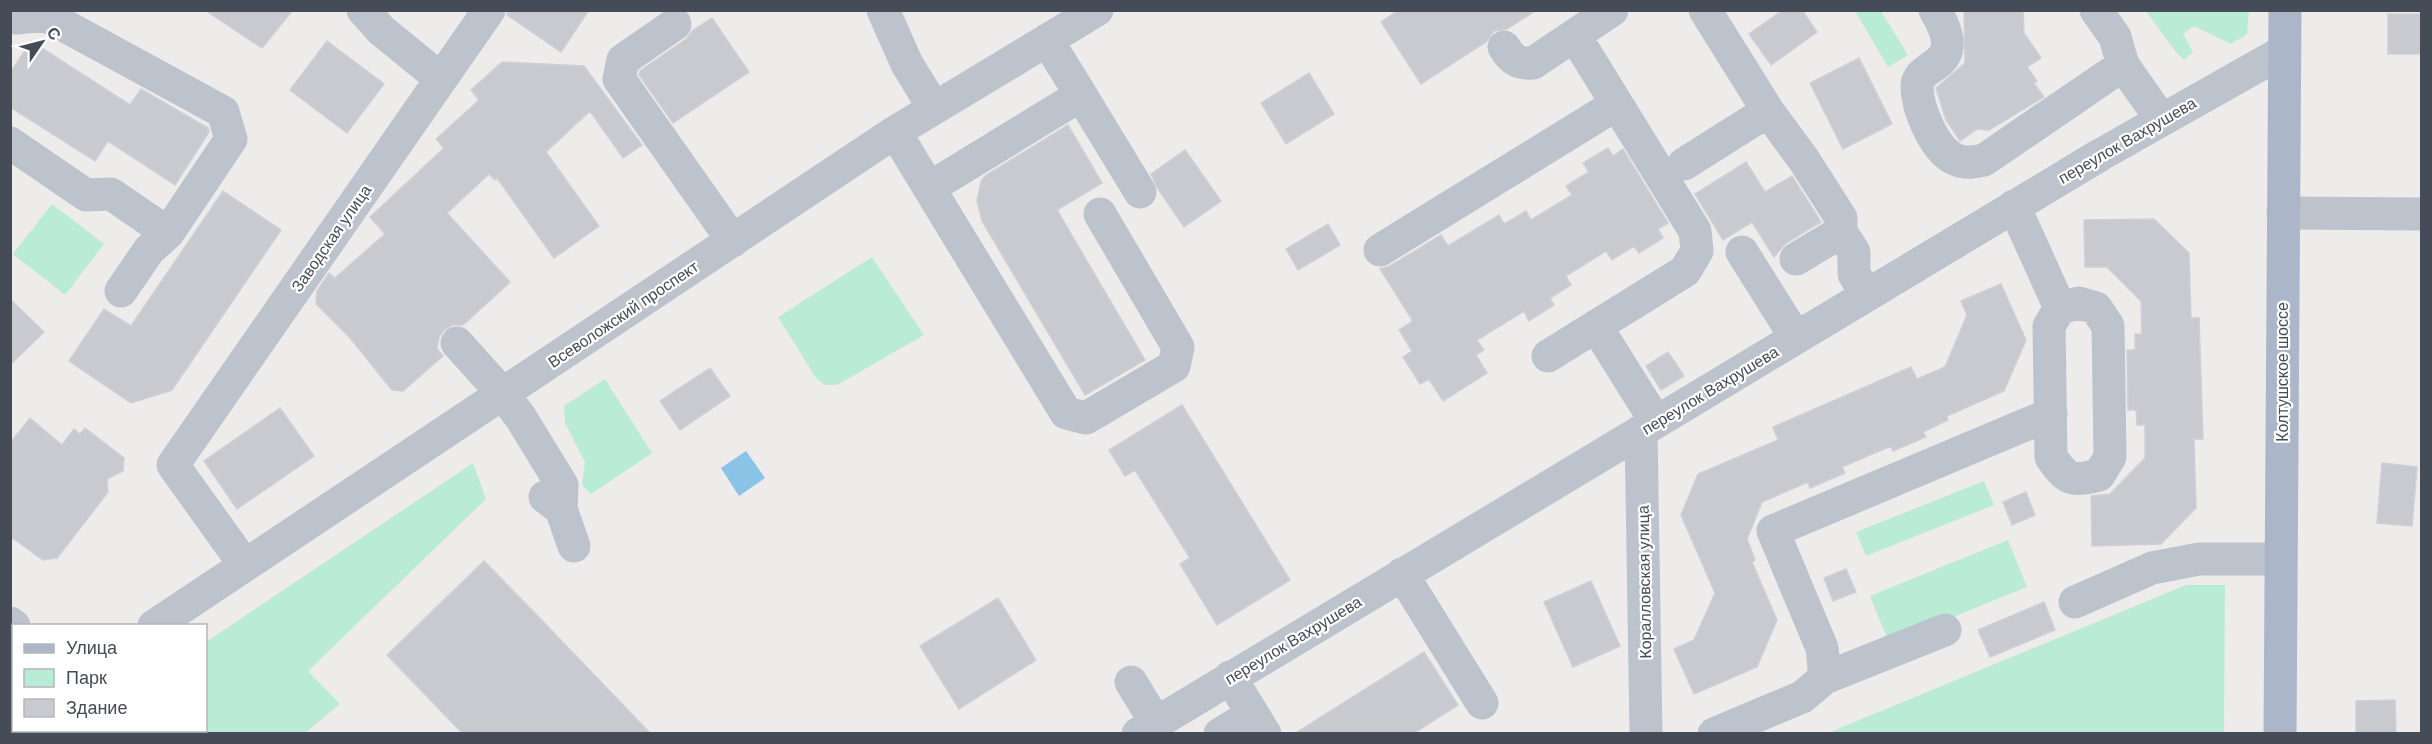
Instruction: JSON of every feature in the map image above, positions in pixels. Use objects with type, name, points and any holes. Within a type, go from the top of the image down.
[{"type":"main road","name":"Колтушское шоссе","points":[[2280,734],[2285,10]]},
{"type":"street","points":[[363,10],[381,30],[441,79]]},
{"type":"street","name":"Заводская улица","points":[[244,564],[173,465],[489,10]]},
{"type":"street","points":[[883,10],[907,64],[934,108]]},
{"type":"street","name":"Всеволожский проспект","points":[[157,624],[895,132],[1097,10]]},
{"type":"street","points":[[1504,47],[1511,58],[1520,64],[1533,63],[1612,10]]},
{"type":"street","points":[[1935,10],[1946,28],[1947,52],[1942,61],[1921,75],[1916,84],[1923,117],[1943,152],[1955,160],[1969,163],[1984,159],[2123,65]]},
{"type":"street","points":[[2096,10],[2115,37],[2123,65],[2161,119]]},
{"type":"street","points":[[1705,11],[1768,111],[1804,160],[1841,218],[1841,232],[1854,252],[1854,274],[1867,295]]},
{"type":"street","points":[[12,18],[45,15],[223,112],[231,139],[168,233],[149,250],[121,291]]},
{"type":"street","points":[[675,24],[623,60],[619,79],[733,241]]},
{"type":"street","points":[[1548,356],[1685,271],[1697,251],[1695,231],[1575,36]]},
{"type":"street","points":[[1047,40],[1140,192]]},
{"type":"street","name":"переулок Вахрушева","points":[[1147,728],[2014,206],[2161,119],[2284,51]]},
{"type":"street","points":[[929,188],[1081,95]]},
{"type":"street","points":[[1380,250],[1617,104]]},
{"type":"street","points":[[1684,164],[1768,111]]},
{"type":"street","points":[[895,132],[1066,413],[1086,418],[1174,366],[1178,347],[1100,214]]},
{"type":"street","points":[[10,143],[86,195],[111,194],[168,233]]},
{"type":"street","points":[[2014,206],[2060,308]]},
{"type":"street","points":[[2283,213],[2421,214]]},
{"type":"street","points":[[1796,259],[1841,232]]},
{"type":"street","points":[[1742,252],[1796,338]]},
{"type":"street","points":[[2079,303],[2096,308],[2108,326],[2110,457],[2099,475],[2080,480],[2063,474],[2051,457],[2049,326],[2060,308],[2079,303]]},
{"type":"street","points":[[1596,326],[1648,426]]},
{"type":"street","points":[[457,343],[494,399],[562,485],[561,509],[574,546]]},
{"type":"street","points":[[1825,692],[1822,648],[1773,531],[2051,414]]},
{"type":"street","name":"Коралловская улица","points":[[1646,734],[1648,426]]},
{"type":"street","points":[[2075,602],[2152,568],[2199,559],[2281,559]]},
{"type":"street","points":[[1402,574],[1482,703]]},
{"type":"street","points":[[1725,729],[1803,697],[1825,692],[1945,630]]},
{"type":"street","points":[[1220,734],[1259,724],[1230,678]]},
{"type":"street","points":[[1131,682],[1147,728]]},
{"type":"green space","points":[[1855,11],[1881,11],[1908,55],[1888,67]]},
{"type":"green space","points":[[2146,11],[2249,11],[2247,34],[2231,44],[2194,26],[2183,34],[2193,52],[2184,60]]},
{"type":"green space","points":[[52,204],[104,244],[65,295],[13,254]]},
{"type":"green space","points":[[872,257],[924,335],[837,385],[825,385],[816,378],[778,317]]},
{"type":"green space","points":[[605,379],[652,453],[591,494],[582,485],[585,462],[565,423],[564,406]]},
{"type":"green space","points":[[473,463],[486,499],[308,671],[340,704],[305,733],[159,734],[157,732],[207,732],[207,641]]},
{"type":"green space","points":[[1984,481],[1994,505],[1866,556],[1856,532]]},
{"type":"green space","points":[[2008,540],[2027,587],[1889,643],[1870,596]]},
{"type":"green space","points":[[2186,585],[2225,585],[2224,733],[1828,733]]},
{"type":"water","points":[[746,451],[765,478],[739,496],[721,468]]},
{"type":"building","points":[[205,10],[293,10],[262,48]]},
{"type":"building","points":[[508,10],[589,10],[561,52],[507,15]]},
{"type":"building","points":[[1399,10],[1537,10],[1507,29],[1494,31],[1486,42],[1421,84],[1381,22]]},
{"type":"building","points":[[1783,10],[1802,10],[1817,32],[1771,65],[1749,34]]},
{"type":"building","points":[[1964,10],[2023,10],[2024,33],[2041,58],[2027,67],[2044,97],[1989,130],[1977,129],[1960,141],[1946,120],[1936,88],[1965,63]]},
{"type":"building","points":[[2388,14],[2421,14],[2421,54],[2388,54]]},
{"type":"building","points":[[712,18],[749,72],[673,123],[639,75],[640,71]]},
{"type":"building","points":[[31,41],[130,105],[141,89],[208,128],[209,132],[175,185],[108,141],[95,161],[10,107],[10,73]]},
{"type":"building","points":[[327,41],[384,84],[347,133],[290,90]]},
{"type":"building","points":[[1859,58],[1892,124],[1843,149],[1810,83]]},
{"type":"building","points":[[502,62],[584,66],[642,145],[623,158],[590,111],[546,152],[599,226],[554,258],[497,178],[495,180],[489,174],[447,213],[510,282],[463,325],[453,325],[444,330],[439,337],[437,349],[443,356],[403,391],[392,390],[350,338],[316,304],[317,291],[329,273],[335,278],[385,234],[370,217],[444,148],[436,139],[479,100],[471,90]]},
{"type":"building","points":[[1309,73],[1334,114],[1286,144],[1261,103]]},
{"type":"building","points":[[1068,125],[1102,183],[1057,210],[1145,360],[1085,395],[982,221],[977,201],[981,181],[985,176]]},
{"type":"building","points":[[1608,148],[1613,156],[1623,149],[1668,223],[1658,229],[1663,238],[1639,253],[1634,246],[1612,260],[1606,251],[1566,276],[1571,285],[1550,298],[1554,305],[1529,321],[1524,311],[1477,340],[1484,350],[1476,355],[1487,373],[1443,401],[1429,379],[1420,384],[1403,357],[1412,351],[1399,330],[1413,321],[1380,269],[1390,266],[1441,235],[1448,246],[1499,215],[1504,224],[1526,211],[1531,220],[1572,195],[1566,186],[1589,172],[1583,163]]},
{"type":"building","points":[[1185,150],[1221,201],[1184,227],[1158,189],[1151,174]]},
{"type":"building","points":[[1746,162],[1765,192],[1792,176],[1821,222],[1786,243],[1774,257],[1752,222],[1723,240],[1695,194]]},
{"type":"building","points":[[223,191],[281,230],[172,390],[131,403],[69,361],[104,309],[131,326]]},
{"type":"building","points":[[2154,219],[2189,253],[2191,318],[2199,318],[2203,439],[2194,439],[2196,508],[2161,544],[2092,546],[2091,496],[2110,494],[2145,458],[2145,425],[2137,425],[2136,410],[2128,410],[2127,350],[2135,350],[2135,334],[2142,334],[2141,301],[2107,267],[2085,267],[2084,220]]},
{"type":"building","points":[[1328,224],[1340,245],[1298,270],[1286,249]]},
{"type":"building","points":[[2001,284],[2026,340],[2004,391],[1947,416],[1948,420],[1923,432],[1926,437],[1893,451],[1891,446],[1842,467],[1845,473],[1810,488],[1808,482],[1762,502],[1747,539],[1755,560],[1752,562],[1777,620],[1757,667],[1694,694],[1674,649],[1694,640],[1715,593],[1681,515],[1698,474],[1778,440],[1773,427],[1911,367],[1917,379],[1945,367],[1967,315],[1961,301]]},
{"type":"building","points":[[10,299],[44,332],[10,365]]},
{"type":"building","points":[[1668,352],[1684,376],[1661,390],[1646,366]]},
{"type":"building","points":[[710,368],[730,396],[680,430],[660,401]]},
{"type":"building","points":[[1182,405],[1290,580],[1217,625],[1180,564],[1190,558],[1135,470],[1125,476],[1109,450]]},
{"type":"building","points":[[280,408],[314,456],[237,509],[204,461]]},
{"type":"building","points":[[30,418],[62,445],[74,429],[80,434],[85,428],[124,458],[123,471],[107,479],[108,492],[57,558],[43,560],[10,536],[10,443]]},
{"type":"building","points":[[2382,463],[2417,467],[2412,526],[2377,523]]},
{"type":"building","points":[[2026,492],[2035,515],[2012,525],[2003,502]]},
{"type":"building","points":[[484,561],[651,734],[463,734],[387,655]]},
{"type":"building","points":[[1846,569],[1856,592],[1833,601],[1824,578]]},
{"type":"building","points":[[1591,581],[1620,646],[1573,667],[1544,602]]},
{"type":"building","points":[[998,598],[1036,660],[959,709],[920,646]]},
{"type":"building","points":[[2044,602],[2055,630],[1990,657],[1978,630]]},
{"type":"building","points":[[1424,652],[1458,705],[1413,734],[1294,734]]},
{"type":"building","points":[[2395,700],[2396,734],[2356,734],[2356,701]]}]
